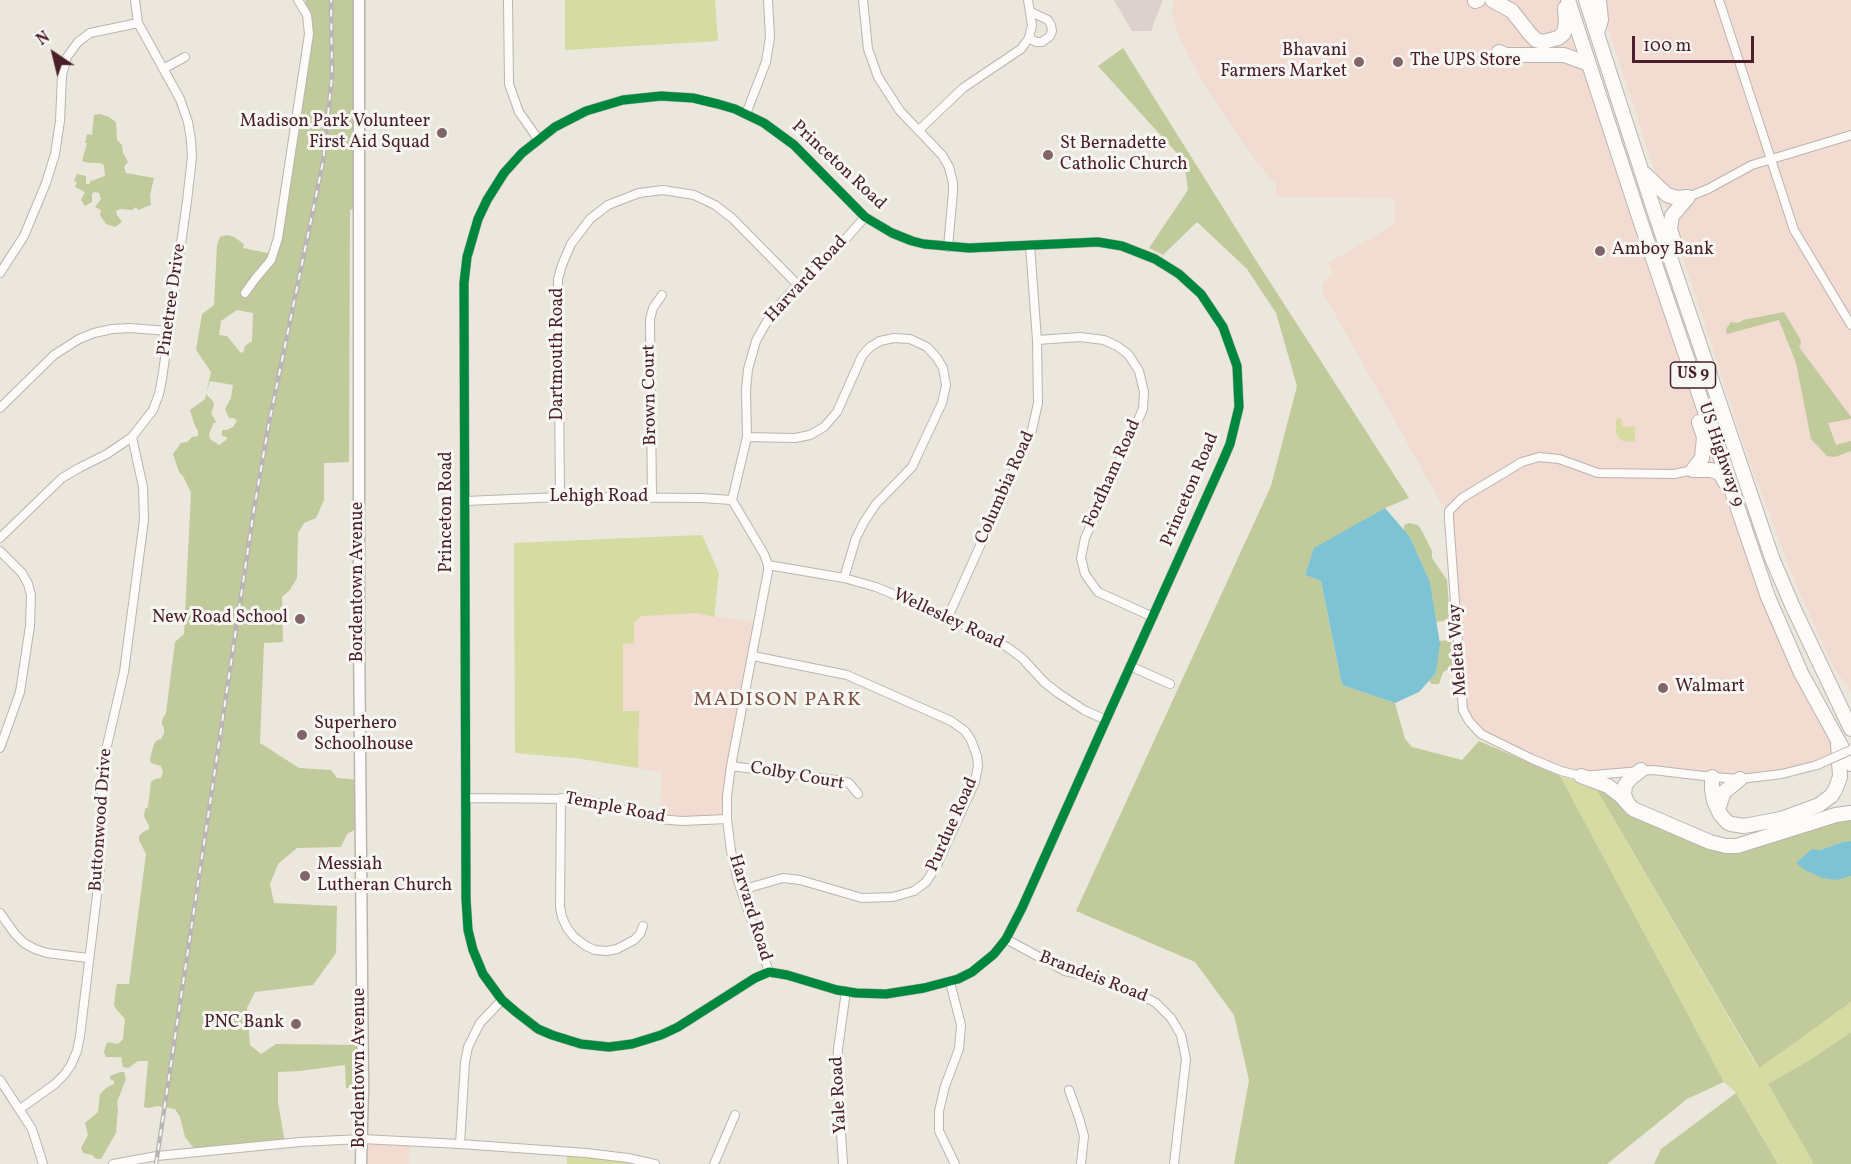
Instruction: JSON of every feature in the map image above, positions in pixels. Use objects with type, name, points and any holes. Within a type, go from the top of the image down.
[{"type":"highway","points":[[1492,0],[1512,10],[1536,40],[1544,42],[1558,38],[1564,33],[1567,0]]},
{"type":"highway","name":"US Highway 9","points":[[1567,0],[1768,597],[1801,673],[1851,764]]},
{"type":"highway","name":"US Highway 9","points":[[1586,0],[1772,558],[1851,729]]},
{"type":"highway","points":[[1597,35],[1601,20],[1599,0]]},
{"type":"highway","points":[[1499,52],[1506,55],[1564,55],[1589,64]]},
{"type":"highway","points":[[1642,170],[1667,195],[1677,198],[1688,197]]},
{"type":"highway","points":[[1688,197],[1672,216],[1670,229],[1681,264],[1689,313]]},
{"type":"highway","points":[[1678,333],[1679,363],[1704,438],[1702,458],[1693,470]]},
{"type":"highway","points":[[1693,470],[1711,470],[1720,473],[1742,523]]},
{"type":"highway","points":[[1712,777],[1712,795],[1727,822],[1744,826],[1781,819],[1819,805],[1831,796],[1838,783],[1840,769],[1838,742]]},
{"type":"highway","points":[[1628,804],[1624,795],[1625,785],[1641,771]]},
{"type":"highway","points":[[1581,776],[1608,786],[1633,809],[1710,842],[1726,846],[1737,846],[1836,815],[1851,813]]},
{"type":"highway","points":[[1718,809],[1724,792],[1740,779]]},
{"type":"street","name":"Pinetree Drive","points":[[0,538],[62,478],[107,454],[132,437],[153,410],[159,394],[192,157],[186,116],[180,99],[138,23],[135,0]]},
{"type":"street","points":[[245,293],[271,260],[278,238],[309,34],[306,15],[298,0]]},
{"type":"street","name":"Bordentown Avenue","points":[[359,0],[359,639],[363,1088],[361,1164]]},
{"type":"street","points":[[508,0],[509,84],[519,112],[538,139]]},
{"type":"street","points":[[746,114],[764,71],[768,52],[770,27],[768,0]]},
{"type":"street","points":[[863,0],[867,40],[873,68],[889,96],[946,162],[951,174],[953,192],[948,247]]},
{"type":"street","points":[[919,130],[963,88],[1015,54],[1029,38],[1032,25],[1028,0]]},
{"type":"street","points":[[1719,0],[1794,230],[1851,325]]},
{"type":"street","points":[[1029,38],[1042,42],[1050,36],[1052,31],[1052,25],[1048,20],[1031,12]]},
{"type":"street","points":[[0,273],[24,236],[46,183],[55,154],[62,98],[62,75],[67,57],[78,42],[90,33],[138,23]]},
{"type":"street","points":[[163,69],[185,57]]},
{"type":"street","name":"Princeton Road","points":[[661,96],[693,98],[727,106],[771,128],[794,145],[865,217],[885,230],[924,244],[969,249],[1098,242],[1122,246],[1150,256],[1179,274],[1201,294],[1220,321],[1237,366],[1238,415],[1230,444],[1022,908],[1006,939],[994,954],[978,968],[964,976],[950,982],[895,993],[870,994],[828,988],[770,972],[755,978],[678,1027],[638,1043],[618,1046],[590,1045],[552,1035],[526,1021],[502,1000],[480,967],[468,930],[466,899],[464,297],[467,257],[478,219],[493,190],[515,161],[538,139],[578,115],[613,102],[661,96]]},
{"type":"street","points":[[1688,197],[1752,165],[1851,135]]},
{"type":"street","name":"Dartmouth Road","points":[[560,497],[558,279],[571,244],[590,219],[608,205],[639,193],[663,190],[694,195],[726,212],[798,285]]},
{"type":"street","name":"Harvard Road","points":[[732,500],[747,437],[746,390],[753,349],[771,314],[865,217]]},
{"type":"street","name":"Columbia Road","points":[[948,617],[1032,430],[1038,403],[1037,340],[1030,245]]},
{"type":"street","name":"Brown Court","points":[[652,498],[650,320],[653,308],[662,295]]},
{"type":"street","points":[[0,408],[54,355],[79,339],[112,329],[168,331]]},
{"type":"street","name":"Fordham Road","points":[[1037,340],[1080,337],[1104,340],[1128,354],[1139,371],[1144,392],[1143,409],[1084,538],[1081,558],[1085,574],[1098,592],[1153,617]]},
{"type":"street","points":[[747,437],[795,438],[810,435],[824,427],[837,412],[862,356],[880,341],[894,338],[910,339],[927,347],[937,358],[943,368],[946,385],[942,403],[912,466],[876,504],[864,522],[856,538],[844,578]]},
{"type":"street","name":"Buttonwood Drive","points":[[20,1109],[55,1084],[71,1065],[77,1052],[80,1036],[100,870],[102,787],[106,750],[124,672],[144,520],[143,487],[132,437]]},
{"type":"street","name":"Meleta Way","points":[[1693,470],[1674,474],[1598,473],[1559,459],[1539,457],[1522,462],[1462,498],[1449,511],[1463,710],[1469,721],[1481,734],[1551,767],[1581,776],[1653,770],[1740,779],[1782,774],[1817,765],[1851,750]]},
{"type":"street","name":"Lehigh Road","points":[[465,501],[560,497],[732,500]]},
{"type":"street","points":[[732,500],[768,565]]},
{"type":"street","points":[[0,551],[22,573],[31,595],[30,626],[20,692],[0,748]]},
{"type":"street","name":"Harvard Road","points":[[768,565],[768,576],[731,765],[727,819],[731,851],[741,890],[770,972]]},
{"type":"street","name":"Wellesley Road","points":[[768,565],[844,578],[889,592],[948,617],[1012,650],[1058,693],[1084,710],[1106,720]]},
{"type":"street","name":"Purdue Road","points":[[741,890],[783,878],[800,880],[862,898],[893,897],[914,891],[929,879],[940,860],[975,782],[978,766],[971,740],[965,731],[951,722],[847,675],[753,656]]},
{"type":"street","points":[[1130,666],[1170,684]]},
{"type":"street","name":"Colby Court","points":[[731,765],[849,783],[858,795]]},
{"type":"street","name":"Temple Road","points":[[466,798],[561,798],[591,801],[670,820],[727,819]]},
{"type":"street","points":[[561,798],[560,907],[567,928],[586,946],[607,951],[617,949],[634,940],[643,926]]},
{"type":"street","points":[[0,913],[15,934],[35,949],[47,953],[88,958]]},
{"type":"street","name":"Brandeis Road","points":[[1006,939],[1058,968],[1102,979],[1143,996],[1156,1003],[1171,1018],[1181,1035],[1186,1059],[1174,1164]]},
{"type":"street","points":[[950,982],[961,1025],[959,1049],[945,1086],[939,1111],[939,1131],[955,1164]]},
{"type":"street","name":"Yale Road","points":[[843,1164],[837,1070],[846,991]]},
{"type":"street","points":[[460,1144],[468,1047],[480,1023],[502,1000]]},
{"type":"street","points":[[0,1080],[32,1129],[43,1164]]},
{"type":"street","points":[[1069,1090],[1084,1136],[1081,1164]]},
{"type":"street","points":[[714,1164],[735,1115]]},
{"type":"street","points":[[113,1164],[157,1156],[300,1142],[362,1139],[596,1154],[655,1164]]},
{"type":"shaded area","points":[[1114,0],[1163,0],[1151,31],[1132,31]]},
{"type":"shaded area","points":[[1174,0],[1568,0],[1742,523],[1838,742],[1829,761],[1740,779],[1653,770],[1581,776],[1481,734],[1463,710],[1449,511],[1441,503],[1322,291],[1325,280],[1334,275],[1328,263],[1394,225],[1394,198],[1276,197],[1276,183],[1270,179],[1251,154],[1192,63],[1177,32],[1172,11]]},
{"type":"shaded area","points":[[1606,0],[1851,0],[1851,692],[1833,666],[1795,582],[1750,462],[1608,28]]},
{"type":"shaded area","points":[[702,535],[719,573],[714,616],[759,622],[735,742],[727,819],[659,819],[662,772],[575,758],[515,753],[514,543]]},
{"type":"shaded area","points":[[362,1139],[409,1141],[409,1164],[361,1164]]},
{"type":"green space","points":[[306,0],[359,0],[359,208],[350,210],[349,462],[324,463],[324,500],[316,518],[304,523],[298,533],[297,578],[290,590],[282,597],[283,642],[264,643],[260,743],[299,768],[331,770],[337,778],[360,780],[360,827],[347,834],[341,847],[297,848],[278,864],[270,884],[274,903],[337,906],[336,953],[313,985],[255,992],[247,1008],[250,1045],[261,1054],[276,1044],[362,1045],[363,1088],[346,1088],[345,1065],[278,1072],[278,1102],[285,1143],[197,1152],[185,1137],[180,1117],[175,1109],[157,1106],[144,1107],[148,1061],[138,1061],[128,1068],[123,1067],[121,1057],[106,1057],[104,1052],[108,1042],[118,1044],[123,1039],[125,1019],[114,1005],[116,988],[117,984],[129,984],[146,854],[139,836],[149,829],[144,816],[145,809],[148,807],[151,782],[161,778],[163,772],[161,766],[151,763],[150,759],[154,744],[161,739],[164,733],[162,720],[166,713],[175,642],[184,634],[191,493],[179,472],[173,454],[181,443],[198,436],[190,410],[205,399],[206,394],[213,401],[211,413],[216,422],[209,434],[210,439],[219,445],[227,437],[222,436],[222,430],[233,427],[237,421],[229,418],[225,409],[231,398],[233,385],[210,381],[206,393],[211,372],[196,350],[202,314],[214,305],[217,245],[220,237],[227,235],[234,237],[244,244],[243,248],[273,254],[308,39]],"holes":[[[237,310],[253,313],[252,341],[245,346],[243,353],[227,336],[219,335],[221,321]]]},
{"type":"green space","points":[[565,0],[715,0],[718,41],[565,50]]},
{"type":"green space","points":[[1123,48],[1409,498],[1385,508],[1314,549],[1305,575],[1321,581],[1342,685],[1395,703],[1405,739],[1412,747],[1462,760],[1479,741],[1560,776],[1724,1082],[1687,1099],[1607,1164],[1234,1164],[1249,1080],[1234,1015],[1195,962],[1076,911],[1271,486],[1297,386],[1276,313],[1247,269],[1197,222],[1163,255],[1149,248],[1188,190],[1184,161],[1098,66]]},
{"type":"green space","points":[[100,114],[116,122],[117,140],[122,145],[128,162],[124,167],[126,173],[154,178],[150,195],[151,205],[138,210],[136,207],[132,210],[116,211],[122,222],[115,227],[106,224],[100,215],[101,210],[95,207],[101,199],[99,193],[94,192],[92,202],[85,206],[81,200],[85,192],[75,187],[77,182],[74,181],[77,174],[86,176],[86,184],[105,176],[104,165],[82,161],[87,134],[92,135],[94,115]]},
{"type":"green space","points":[[1784,312],[1800,339],[1799,347],[1851,417],[1828,423],[1836,445],[1851,441],[1851,451],[1835,457],[1827,456],[1811,439],[1796,363],[1779,320],[1727,334],[1726,329],[1731,322],[1738,323]]},
{"type":"green space","points":[[1621,418],[1622,427],[1635,426],[1635,442],[1618,438],[1616,421]]},
{"type":"green space","points":[[1409,523],[1418,525],[1432,551],[1432,558],[1447,580],[1450,620],[1436,622],[1430,582],[1410,537],[1404,531],[1404,525]]},
{"type":"green space","points":[[702,535],[719,573],[714,617],[697,613],[642,616],[634,622],[634,644],[623,643],[623,711],[639,711],[638,768],[575,758],[515,753],[514,543]]},
{"type":"green space","points":[[1451,640],[1453,667],[1443,672],[1439,684],[1432,684],[1429,681],[1436,673],[1439,641]]},
{"type":"green space","points":[[1560,776],[1594,785],[1758,1068],[1851,1002],[1851,1032],[1810,1060],[1768,1084],[1814,1164],[1778,1164],[1736,1093],[1724,1082]]},
{"type":"green space","points":[[1594,785],[1608,788],[1644,822],[1722,852],[1840,818],[1851,821],[1851,841],[1820,850],[1838,880],[1851,876],[1851,1002],[1759,1068]]},
{"type":"green space","points":[[1851,1032],[1851,1164],[1814,1164],[1768,1084],[1810,1060]]},
{"type":"green space","points":[[124,1072],[126,1079],[117,1102],[116,1133],[101,1159],[96,1159],[92,1155],[83,1153],[81,1148],[88,1135],[85,1123],[98,1112],[100,1094],[114,1084],[110,1076]]},
{"type":"green space","points":[[1736,1093],[1778,1164],[1654,1164],[1661,1149]]},
{"type":"green space","points":[[567,1152],[655,1164],[567,1164]]},
{"type":"water","points":[[1385,508],[1410,537],[1430,582],[1440,644],[1436,673],[1419,692],[1395,703],[1342,685],[1321,581],[1305,575],[1314,548]]},
{"type":"water","points":[[1851,841],[1851,876],[1838,880],[1822,878],[1796,863],[1812,849],[1820,850]]},
{"type":"railway","points":[[156,1164],[254,509],[269,423],[323,162],[332,76],[331,0]]},
{"type":"cycle path","points":[[661,96],[693,98],[718,104],[735,109],[764,123],[794,145],[865,217],[892,233],[912,241],[969,248],[1098,242],[1122,246],[1155,259],[1179,274],[1201,294],[1223,327],[1237,366],[1239,407],[1230,444],[1221,465],[1022,908],[1006,939],[994,954],[972,972],[958,979],[924,988],[886,994],[837,990],[769,972],[755,978],[678,1027],[661,1035],[632,1044],[609,1047],[581,1044],[552,1035],[538,1029],[516,1012],[502,1000],[483,974],[468,930],[466,899],[464,283],[467,257],[478,219],[504,173],[522,153],[555,127],[586,111],[623,100],[661,96]]},
{"type":"place","name":"Bhavani Farmers Market","points":[[1359,62]]},
{"type":"place","name":"The UPS Store","points":[[1398,62]]},
{"type":"place","name":"Madison Park Volunteer First Aid Squad","points":[[442,133]]},
{"type":"place","name":"St Bernadette Catholic Church","points":[[1048,155]]},
{"type":"place","name":"Amboy Bank","points":[[1600,251]]},
{"type":"place","name":"New Road School","points":[[300,619]]},
{"type":"place","name":"Walmart","points":[[1663,688]]},
{"type":"place","name":"Superhero Schoolhouse","points":[[302,735]]},
{"type":"place","name":"Messiah Lutheran Church","points":[[305,876]]},
{"type":"place","name":"PNC Bank","points":[[296,1024]]},
{"type":"district","name":"MADISON PARK","points":[[778,701]]}]
